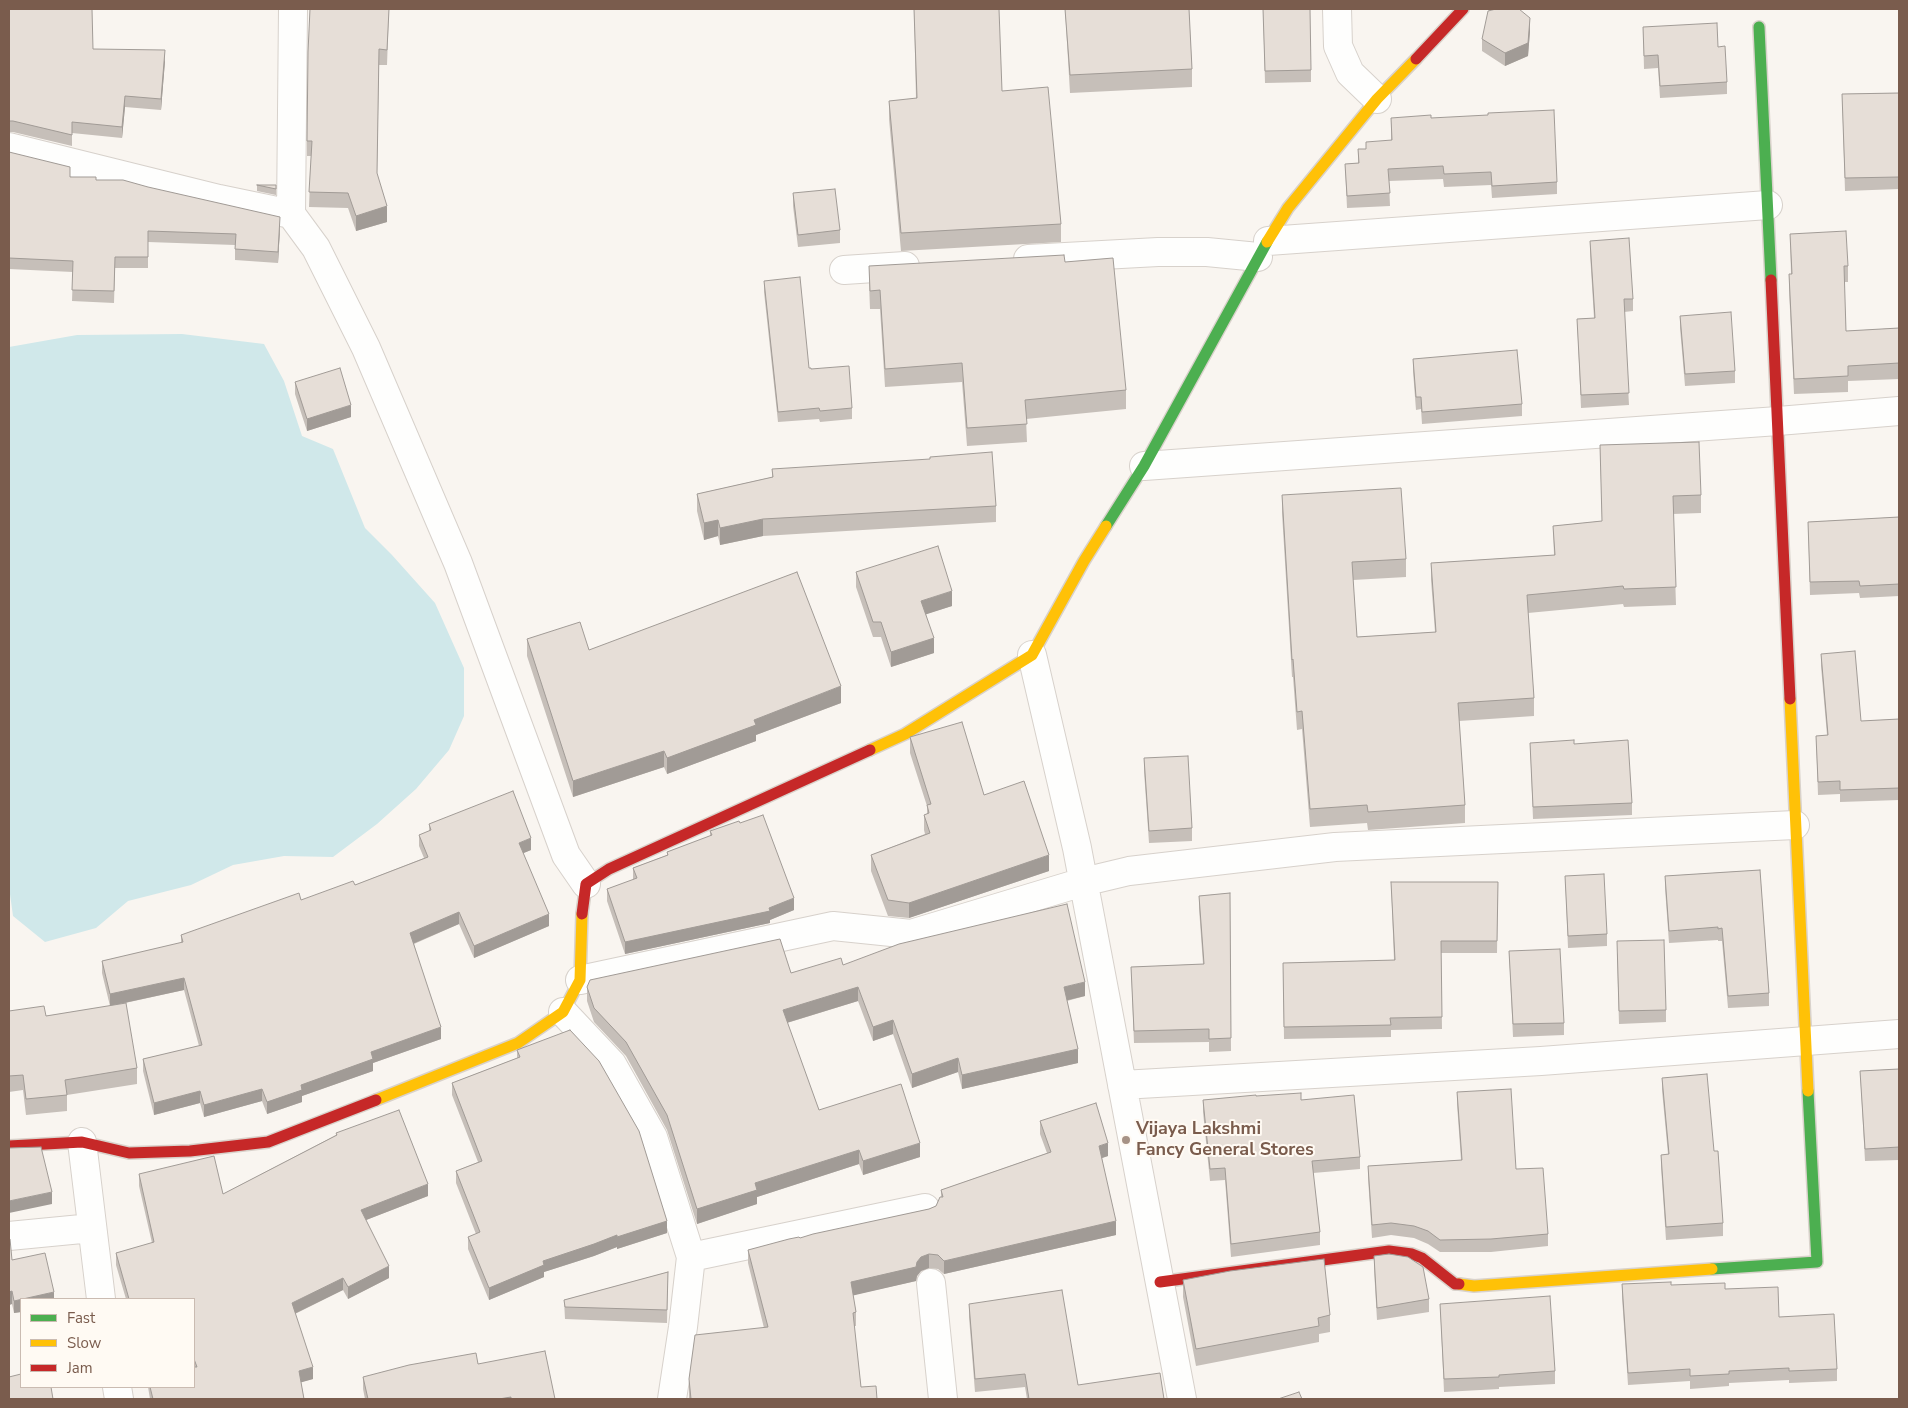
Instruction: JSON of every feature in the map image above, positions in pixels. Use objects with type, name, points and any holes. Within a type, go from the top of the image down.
[{"type":"street","points":[[9,1146],[82,1142],[129,1153],[190,1151],[268,1142],[518,1042],[563,1012],[580,980],[582,914],[586,884],[566,855],[458,563],[366,348],[316,248],[291,214],[293,9]]},
{"type":"street","points":[[1337,9],[1338,46],[1350,73],[1377,99]]},
{"type":"street","points":[[586,884],[608,869],[905,734],[1032,655],[1084,561],[1144,466],[1263,249],[1288,208],[1377,99],[1463,9]]},
{"type":"street","points":[[1160,1282],[1388,1251],[1412,1254],[1422,1258],[1455,1284],[1474,1286],[1817,1262],[1758,27]]},
{"type":"street","points":[[9,147],[219,199],[291,214]]},
{"type":"street","points":[[1001,261],[1158,252],[1263,249],[1768,205]]},
{"type":"street","points":[[844,270],[932,265]]},
{"type":"street","points":[[1144,466],[1899,411]]},
{"type":"street","points":[[1032,655],[1077,848],[1182,1399]]},
{"type":"street","points":[[580,980],[833,926],[911,934],[1083,882],[1129,871],[1335,847],[1795,825]]},
{"type":"street","points":[[563,1012],[612,1064],[653,1137],[691,1257],[672,1399]]},
{"type":"street","points":[[1122,1085],[1541,1061],[1899,1034]]},
{"type":"street","points":[[82,1142],[101,1298]]},
{"type":"street","points":[[691,1257],[925,1208]]},
{"type":"street","points":[[9,1236],[92,1228]]},
{"type":"street","points":[[930,1283],[943,1399]]},
{"type":"water","points":[[182,334],[264,344],[284,381],[302,436],[333,449],[365,528],[435,603],[464,668],[464,716],[449,750],[416,789],[377,824],[333,857],[284,856],[233,865],[191,885],[128,901],[96,928],[45,942],[13,916],[9,887],[9,347],[77,335]]},
{"type":"building","points":[[9,9],[92,9],[93,49],[165,50],[161,99],[125,96],[122,127],[72,122],[72,135],[9,121]]},
{"type":"building","points":[[310,9],[389,9],[387,50],[379,49],[377,173],[387,206],[356,216],[348,193],[309,192],[312,141],[307,141]]},
{"type":"building","points":[[914,9],[999,9],[1002,91],[1048,87],[1061,224],[901,233],[889,101],[917,98]]},
{"type":"building","points":[[1065,9],[1189,9],[1192,69],[1070,75]]},
{"type":"building","points":[[1263,9],[1310,9],[1311,70],[1265,71]]},
{"type":"building","points":[[1519,9],[1530,18],[1528,43],[1505,53],[1482,39],[1488,11]]},
{"type":"building","points":[[1717,23],[1718,47],[1725,46],[1727,82],[1660,86],[1658,55],[1644,56],[1643,27]]},
{"type":"building","points":[[1899,93],[1899,177],[1845,178],[1842,94]]},
{"type":"building","points":[[1554,110],[1557,182],[1492,186],[1491,172],[1444,174],[1443,166],[1388,169],[1390,193],[1347,196],[1345,164],[1359,163],[1358,149],[1366,149],[1366,142],[1392,140],[1391,118],[1431,115],[1431,118]]},
{"type":"building","points":[[9,152],[70,167],[70,177],[96,177],[96,180],[123,180],[280,217],[278,252],[235,249],[236,234],[148,231],[148,257],[115,257],[114,291],[72,290],[73,261],[9,258]]},
{"type":"building","points":[[257,185],[276,185],[276,189]]},
{"type":"building","points":[[835,189],[840,230],[798,235],[793,193]]},
{"type":"building","points":[[1846,231],[1848,266],[1844,266],[1846,331],[1899,328],[1899,363],[1848,366],[1848,376],[1794,379],[1789,274],[1792,274],[1790,234]]},
{"type":"building","points":[[1629,238],[1633,299],[1624,299],[1629,393],[1581,395],[1577,319],[1595,318],[1590,241]]},
{"type":"building","points":[[1064,255],[1065,262],[1113,258],[1126,390],[1025,400],[1027,424],[967,428],[962,363],[885,369],[880,290],[870,291],[869,266]]},
{"type":"building","points":[[800,277],[809,368],[849,366],[852,408],[820,411],[819,408],[778,412],[764,281]]},
{"type":"building","points":[[1731,312],[1735,371],[1685,374],[1680,316]]},
{"type":"building","points":[[1517,350],[1522,404],[1422,412],[1421,397],[1416,397],[1413,359]]},
{"type":"building","points":[[340,368],[351,405],[307,419],[295,382]]},
{"type":"building","points":[[1699,442],[1701,495],[1673,496],[1676,587],[1624,589],[1623,586],[1527,595],[1534,698],[1458,703],[1465,805],[1368,812],[1367,805],[1310,809],[1302,711],[1297,712],[1292,660],[1282,495],[1401,488],[1406,559],[1352,562],[1357,637],[1436,632],[1431,563],[1555,555],[1553,526],[1602,521],[1600,445]]},
{"type":"building","points":[[992,452],[996,506],[763,519],[720,528],[718,520],[704,523],[697,494],[773,477],[772,469],[930,459],[930,457]]},
{"type":"building","points":[[1899,517],[1899,584],[1860,586],[1859,581],[1810,582],[1808,522]]},
{"type":"building","points":[[938,546],[952,591],[921,601],[934,638],[891,652],[881,622],[873,622],[856,572]]},
{"type":"building","points":[[797,572],[841,686],[754,720],[756,725],[667,758],[664,751],[573,781],[527,639],[580,622],[589,650]]},
{"type":"building","points":[[1855,651],[1861,721],[1899,719],[1899,788],[1840,790],[1840,781],[1818,782],[1816,736],[1828,735],[1821,654]]},
{"type":"building","points":[[962,722],[984,795],[1024,781],[1049,855],[909,903],[888,900],[871,855],[930,833],[924,815],[929,813],[927,805],[931,804],[910,737]]},
{"type":"building","points":[[1574,740],[1574,744],[1628,740],[1632,803],[1533,807],[1530,743]]},
{"type":"building","points":[[1188,756],[1192,828],[1149,831],[1144,758]]},
{"type":"building","points":[[513,791],[531,838],[519,843],[549,914],[474,946],[459,912],[410,933],[441,1027],[371,1052],[373,1059],[301,1085],[302,1090],[267,1102],[262,1089],[204,1105],[200,1091],[154,1103],[143,1059],[202,1045],[184,978],[110,994],[102,961],[183,942],[181,935],[299,893],[301,900],[353,881],[355,885],[428,857],[419,835],[431,830],[429,824]]},
{"type":"building","points":[[763,815],[794,898],[769,908],[770,911],[625,942],[607,889],[637,878],[633,868],[668,855],[667,852],[712,835],[710,831]]},
{"type":"building","points":[[1760,870],[1769,993],[1728,996],[1722,928],[1669,931],[1665,876]]},
{"type":"building","points":[[1604,874],[1607,934],[1568,936],[1565,876]]},
{"type":"building","points":[[1391,882],[1498,882],[1497,941],[1441,941],[1442,1017],[1390,1018],[1391,1025],[1284,1027],[1283,963],[1395,960]]},
{"type":"building","points":[[1230,893],[1231,1038],[1209,1039],[1209,1029],[1134,1031],[1131,967],[1204,964],[1199,896]]},
{"type":"building","points":[[1067,904],[1085,982],[1064,987],[1078,1049],[962,1075],[958,1058],[912,1074],[893,1020],[873,1027],[858,987],[783,1010],[819,1110],[901,1084],[920,1143],[863,1161],[859,1150],[755,1183],[757,1190],[697,1209],[667,1115],[626,1042],[594,1008],[587,987],[590,980],[780,939],[791,973],[841,958],[843,965],[899,944]]},
{"type":"building","points":[[1664,940],[1666,1010],[1619,1011],[1617,941]]},
{"type":"building","points":[[1560,949],[1564,1023],[1513,1024],[1509,951]]},
{"type":"building","points":[[126,1003],[137,1068],[65,1080],[67,1095],[26,1099],[23,1075],[9,1076],[9,1011],[44,1006],[46,1016]]},
{"type":"building","points":[[570,1030],[599,1061],[639,1131],[667,1221],[617,1237],[617,1235],[543,1261],[544,1265],[489,1288],[468,1237],[480,1232],[456,1171],[482,1161],[452,1083],[520,1057],[517,1050]]},
{"type":"building","points":[[1899,1069],[1899,1147],[1865,1149],[1860,1071]]},
{"type":"building","points":[[1707,1074],[1714,1151],[1718,1151],[1723,1223],[1666,1227],[1661,1155],[1669,1154],[1662,1078]]},
{"type":"building","points":[[1511,1089],[1516,1169],[1543,1168],[1548,1234],[1491,1239],[1440,1240],[1428,1231],[1414,1226],[1391,1223],[1372,1225],[1368,1166],[1462,1160],[1457,1092]]},
{"type":"building","points":[[1301,1093],[1301,1100],[1354,1095],[1360,1157],[1312,1161],[1320,1232],[1231,1244],[1225,1168],[1210,1169],[1203,1100]]},
{"type":"building","points":[[1096,1103],[1108,1143],[1099,1146],[1116,1221],[944,1261],[938,1255],[929,1254],[921,1257],[916,1267],[851,1282],[856,1312],[853,1313],[861,1387],[876,1386],[877,1399],[691,1399],[689,1379],[695,1335],[768,1327],[748,1250],[789,1239],[929,1209],[936,1206],[940,1197],[943,1197],[941,1190],[1051,1152],[1040,1121]]},
{"type":"building","points":[[399,1110],[428,1184],[361,1210],[389,1266],[348,1287],[343,1278],[292,1303],[313,1367],[299,1371],[304,1399],[153,1399],[150,1388],[195,1388],[195,1367],[197,1367],[195,1362],[195,1298],[129,1298],[116,1253],[154,1242],[139,1174],[214,1156],[223,1194],[337,1135],[336,1133]]},
{"type":"building","points":[[41,1147],[52,1192],[9,1201],[9,1148]]},
{"type":"building","points":[[9,1239],[12,1260],[45,1253],[54,1292],[20,1298],[14,1301],[12,1291],[9,1292]]},
{"type":"building","points":[[1389,1254],[1408,1257],[1423,1267],[1429,1299],[1377,1308],[1374,1256]]},
{"type":"building","points":[[1324,1259],[1330,1315],[1318,1318],[1319,1326],[1196,1349],[1183,1280],[1230,1271]]},
{"type":"building","points":[[668,1272],[667,1310],[565,1307],[564,1300]]},
{"type":"building","points":[[1671,1282],[1671,1285],[1725,1283],[1725,1289],[1778,1287],[1779,1317],[1834,1314],[1837,1369],[1789,1371],[1789,1368],[1729,1371],[1729,1374],[1690,1376],[1690,1369],[1628,1373],[1622,1284]]},
{"type":"building","points":[[1062,1290],[1078,1385],[1160,1373],[1164,1399],[1029,1399],[1025,1374],[975,1379],[969,1304]]},
{"type":"building","points":[[1550,1296],[1555,1371],[1499,1375],[1499,1377],[1444,1379],[1440,1304]]},
{"type":"building","points":[[545,1351],[555,1399],[511,1399],[511,1397],[499,1399],[368,1399],[363,1377],[409,1365],[476,1353],[478,1364]]},
{"type":"building","points":[[20,1374],[20,1388],[51,1388],[53,1399],[9,1399],[9,1377]]},
{"type":"building","points":[[1299,1392],[1302,1399],[1278,1399]]},
{"type":"traffic: fast","points":[[1759,27],[1771,280]]},
{"type":"traffic: fast","points":[[1106,526],[1144,466],[1267,242]]},
{"type":"traffic: fast","points":[[1712,1269],[1817,1262],[1808,1091]]},
{"type":"traffic: slow","points":[[1267,242],[1288,208],[1377,99],[1416,59]]},
{"type":"traffic: slow","points":[[870,750],[905,734],[1032,655],[1084,561],[1106,526]]},
{"type":"traffic: slow","points":[[1790,699],[1808,1091]]},
{"type":"traffic: slow","points":[[376,1100],[518,1043],[563,1012],[580,980],[582,914]]},
{"type":"traffic: slow","points":[[1459,1284],[1474,1286],[1712,1269]]},
{"type":"traffic: jam","points":[[1416,59],[1463,9]]},
{"type":"traffic: jam","points":[[1771,280],[1790,699]]},
{"type":"traffic: jam","points":[[582,914],[586,884],[609,869],[870,750]]},
{"type":"traffic: jam","points":[[9,1146],[82,1142],[129,1153],[190,1151],[268,1142],[376,1100]]},
{"type":"traffic: jam","points":[[1160,1282],[1389,1251],[1412,1254],[1422,1258],[1455,1284],[1459,1284]]},
{"type":"place","name":"Vijaya Lakshmi Fancy General Stores","points":[[1126,1140]]}]
